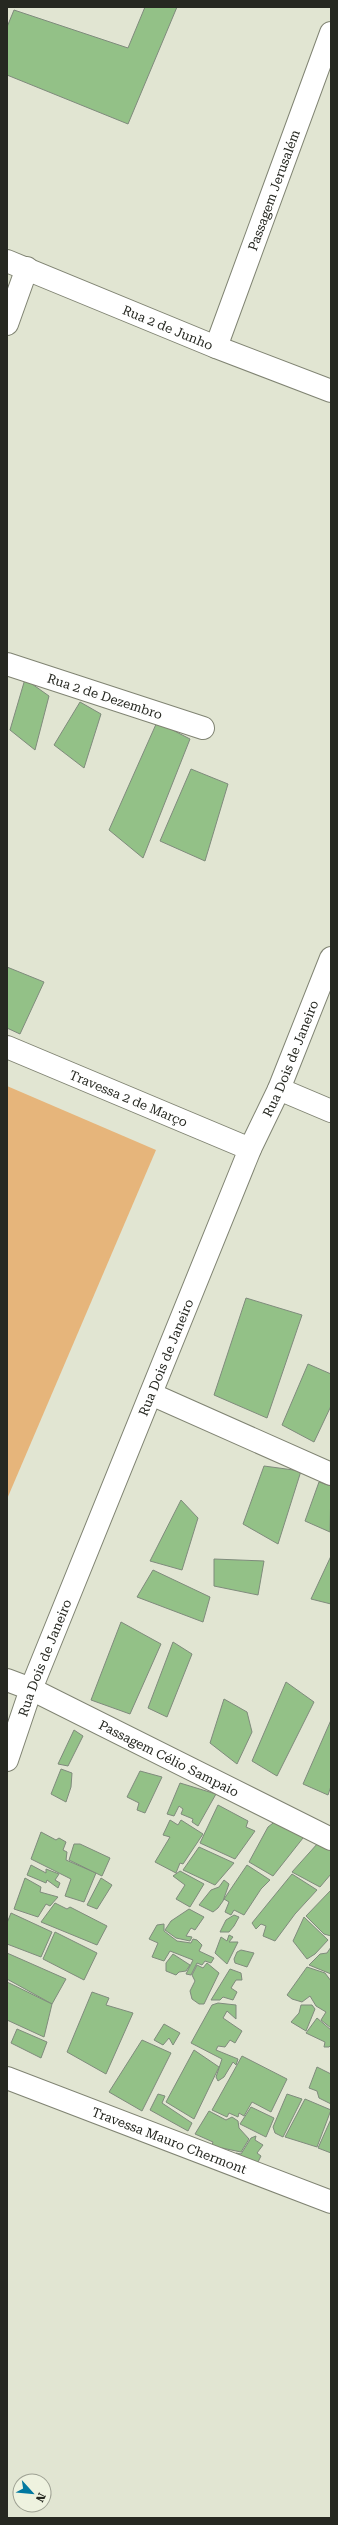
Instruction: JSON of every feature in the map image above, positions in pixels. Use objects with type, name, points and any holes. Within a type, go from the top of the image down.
[{"type":"street","name":"Passagem Jerusalém","points":[[216,347],[331,33]]},
{"type":"street","name":"Rua 2 de Junho","points":[[7,261],[216,347],[331,391]]},
{"type":"street","points":[[7,324],[27,268]]},
{"type":"street","name":"Rua 2 de Dezembro","points":[[7,664],[203,728]]},
{"type":"street","name":"Rua Dois de Janeiro","points":[[7,1760],[32,1689],[151,1394],[250,1149],[279,1089],[331,958]]},
{"type":"street","name":"Travessa 2 de Março","points":[[7,1047],[250,1149]]},
{"type":"street","points":[[279,1089],[331,1111]]},
{"type":"street","points":[[151,1394],[331,1474]]},
{"type":"street","name":"Passagem Célio Sampaio","points":[[7,1680],[32,1689],[331,1839]]},
{"type":"street","name":"Travessa Mauro Chermont","points":[[7,2078],[331,2202]]},
{"type":"shaded area","points":[[7,1086],[156,1150],[7,1499]]},
{"type":"building","points":[[145,7],[177,7],[128,124],[7,75],[7,27],[14,10],[128,48]]},
{"type":"building","points":[[25,679],[49,696],[35,750],[10,730]]},
{"type":"building","points":[[80,702],[101,714],[84,768],[54,745]]},
{"type":"building","points":[[157,722],[190,739],[143,858],[109,830]]},
{"type":"building","points":[[191,769],[228,784],[205,861],[160,841]]},
{"type":"building","points":[[7,967],[44,982],[20,1034],[7,1028]]},
{"type":"building","points":[[246,1298],[302,1315],[267,1418],[214,1395]]},
{"type":"building","points":[[308,1364],[331,1374],[331,1406],[314,1442],[282,1425]]},
{"type":"building","points":[[264,1466],[301,1471],[278,1544],[243,1524]]},
{"type":"building","points":[[319,1482],[331,1486],[330,1532],[305,1521]]},
{"type":"building","points":[[181,1500],[198,1518],[182,1570],[150,1561]]},
{"type":"building","points":[[331,1556],[331,1604],[311,1599]]},
{"type":"building","points":[[214,1559],[264,1561],[258,1595],[214,1586]]},
{"type":"building","points":[[153,1570],[210,1597],[203,1622],[137,1597]]},
{"type":"building","points":[[121,1622],[161,1644],[130,1714],[91,1700]]},
{"type":"building","points":[[173,1642],[192,1654],[167,1717],[148,1708]]},
{"type":"building","points":[[286,1682],[314,1702],[277,1776],[252,1761]]},
{"type":"building","points":[[224,1699],[247,1712],[252,1732],[237,1764],[210,1743]]},
{"type":"building","points":[[331,1720],[331,1786],[328,1795],[303,1784]]},
{"type":"building","points":[[74,1730],[83,1736],[68,1766],[58,1764]]},
{"type":"building","points":[[61,1769],[72,1773],[71,1787],[66,1802],[51,1794]]},
{"type":"building","points":[[140,1771],[162,1777],[145,1813],[137,1810],[139,1803],[127,1797]]},
{"type":"building","points":[[180,1783],[216,1794],[198,1826],[192,1822],[193,1819],[181,1814],[183,1809],[179,1806],[174,1816],[167,1814]]},
{"type":"building","points":[[218,1805],[248,1821],[246,1827],[255,1831],[235,1859],[200,1843]]},
{"type":"building","points":[[170,1820],[178,1825],[181,1820],[203,1834],[183,1864],[180,1863],[176,1873],[155,1862],[170,1837],[163,1835]]},
{"type":"building","points":[[277,1820],[301,1831],[303,1838],[273,1876],[249,1862],[268,1827]]},
{"type":"building","points":[[41,1832],[56,1840],[59,1838],[66,1842],[63,1850],[67,1852],[66,1860],[96,1873],[84,1902],[65,1896],[71,1879],[31,1859]]},
{"type":"building","points":[[318,1843],[331,1848],[331,1874],[320,1887],[292,1872]]},
{"type":"building","points":[[74,1844],[80,1844],[110,1858],[102,1876],[69,1860]]},
{"type":"building","points":[[199,1847],[234,1863],[215,1885],[183,1870]]},
{"type":"building","points":[[31,1865],[46,1873],[46,1869],[59,1874],[55,1880],[60,1883],[58,1888],[47,1880],[46,1883],[27,1875]]},
{"type":"building","points":[[247,1865],[270,1880],[261,1889],[244,1915],[234,1910],[231,1915],[225,1912],[229,1902],[224,1899]]},
{"type":"building","points":[[180,1871],[204,1884],[190,1907],[176,1899],[185,1885],[173,1876]]},
{"type":"building","points":[[292,1874],[317,1890],[295,1914],[275,1941],[263,1936],[266,1926],[261,1924],[256,1929],[252,1923]]},
{"type":"building","points":[[25,1878],[41,1887],[40,1892],[58,1897],[50,1906],[46,1904],[38,1917],[14,1909]]},
{"type":"building","points":[[101,1878],[112,1885],[97,1909],[87,1905]]},
{"type":"building","points":[[224,1880],[229,1884],[223,1901],[218,1908],[213,1912],[199,1905],[211,1890],[219,1887]]},
{"type":"building","points":[[331,1890],[331,1936],[324,1934],[306,1916]]},
{"type":"building","points":[[55,1903],[67,1909],[70,1907],[107,1926],[97,1945],[41,1922]]},
{"type":"building","points":[[189,1909],[204,1917],[195,1930],[191,1928],[186,1936],[192,1937],[190,1941],[176,1938],[165,1930],[171,1921]]},
{"type":"building","points":[[11,1913],[52,1932],[41,1957],[7,1944],[7,1923]]},
{"type":"building","points":[[234,1915],[239,1917],[234,1926],[229,1932],[220,1932],[226,1920]]},
{"type":"building","points":[[304,1917],[328,1940],[315,1954],[307,1959],[293,1941]]},
{"type":"building","points":[[164,1924],[164,1931],[177,1941],[191,1943],[193,1939],[197,1940],[202,1945],[199,1951],[214,1958],[211,1963],[205,1961],[202,1965],[197,1963],[191,1975],[186,1974],[193,1960],[170,1951],[164,1961],[152,1957],[158,1943],[149,1939],[157,1925]]},
{"type":"building","points":[[55,1932],[97,1953],[84,1980],[43,1959]]},
{"type":"building","points":[[229,1935],[233,1937],[229,1942],[238,1942],[227,1964],[215,1953],[221,1937],[227,1941]]},
{"type":"building","points":[[331,1947],[331,1974],[309,1965],[320,1954],[327,1953]]},
{"type":"building","points":[[241,1950],[254,1953],[247,1967],[235,1963],[234,1959],[237,1952]]},
{"type":"building","points":[[7,1953],[66,1979],[52,2004],[7,1979]]},
{"type":"building","points":[[173,1954],[190,1965],[186,1971],[179,1972],[176,1975],[166,1971],[166,1963]]},
{"type":"building","points":[[207,1963],[219,1973],[204,2004],[199,2004],[192,1999],[190,1991],[195,1981],[192,1975],[197,1965],[203,1968]]},
{"type":"building","points":[[307,1967],[325,1973],[331,1981],[331,2028],[321,2020],[326,2012],[316,2006],[310,1996],[302,2002],[292,1999],[287,1995]]},
{"type":"building","points":[[230,1969],[241,1973],[242,1980],[236,1980],[231,1988],[237,1992],[233,2000],[223,1997],[220,2000],[211,2000]]},
{"type":"building","points":[[7,1982],[52,2004],[44,2037],[7,2020]]},
{"type":"building","points":[[92,1992],[109,1998],[106,2005],[133,2013],[106,2074],[67,2052]]},
{"type":"building","points":[[218,2003],[236,2005],[236,2019],[227,2011],[223,2018],[242,2031],[235,2043],[230,2040],[225,2047],[218,2046],[216,2050],[238,2059],[236,2065],[233,2062],[224,2077],[218,2081],[216,2077],[222,2059],[191,2043],[212,2005]]},
{"type":"building","points":[[301,2005],[312,2005],[315,2009],[306,2031],[291,2022],[299,2013]]},
{"type":"building","points":[[317,2018],[331,2030],[331,2045],[329,2047],[324,2047],[325,2042],[306,2033]]},
{"type":"building","points":[[164,2024],[180,2033],[173,2045],[169,2038],[163,2045],[154,2040]]},
{"type":"building","points":[[17,2029],[47,2042],[41,2058],[11,2043]]},
{"type":"building","points":[[142,2040],[171,2053],[142,2111],[109,2092]]},
{"type":"building","points":[[194,2050],[219,2067],[194,2119],[166,2102]]},
{"type":"building","points":[[242,2056],[287,2079],[271,2112],[252,2102],[244,2116],[239,2113],[238,2117],[229,2113],[227,2117],[212,2110]]},
{"type":"building","points":[[317,2067],[331,2074],[331,2104],[319,2098],[317,2091],[309,2088]]},
{"type":"building","points":[[158,2094],[165,2096],[162,2103],[192,2123],[188,2131],[150,2110]]},
{"type":"building","points":[[287,2094],[302,2099],[283,2137],[275,2133],[273,2127]]},
{"type":"building","points":[[305,2099],[331,2110],[317,2147],[285,2137]]},
{"type":"building","points":[[251,2107],[274,2118],[266,2137],[240,2124]]},
{"type":"building","points":[[209,2111],[226,2120],[232,2117],[238,2121],[239,2128],[249,2139],[241,2152],[222,2148],[219,2153],[211,2148],[213,2142],[195,2134]]},
{"type":"building","points":[[331,2119],[331,2153],[318,2148]]},
{"type":"building","points":[[256,2136],[255,2140],[263,2145],[257,2153],[261,2156],[256,2166],[233,2157],[236,2153],[241,2154],[251,2138]]}]
